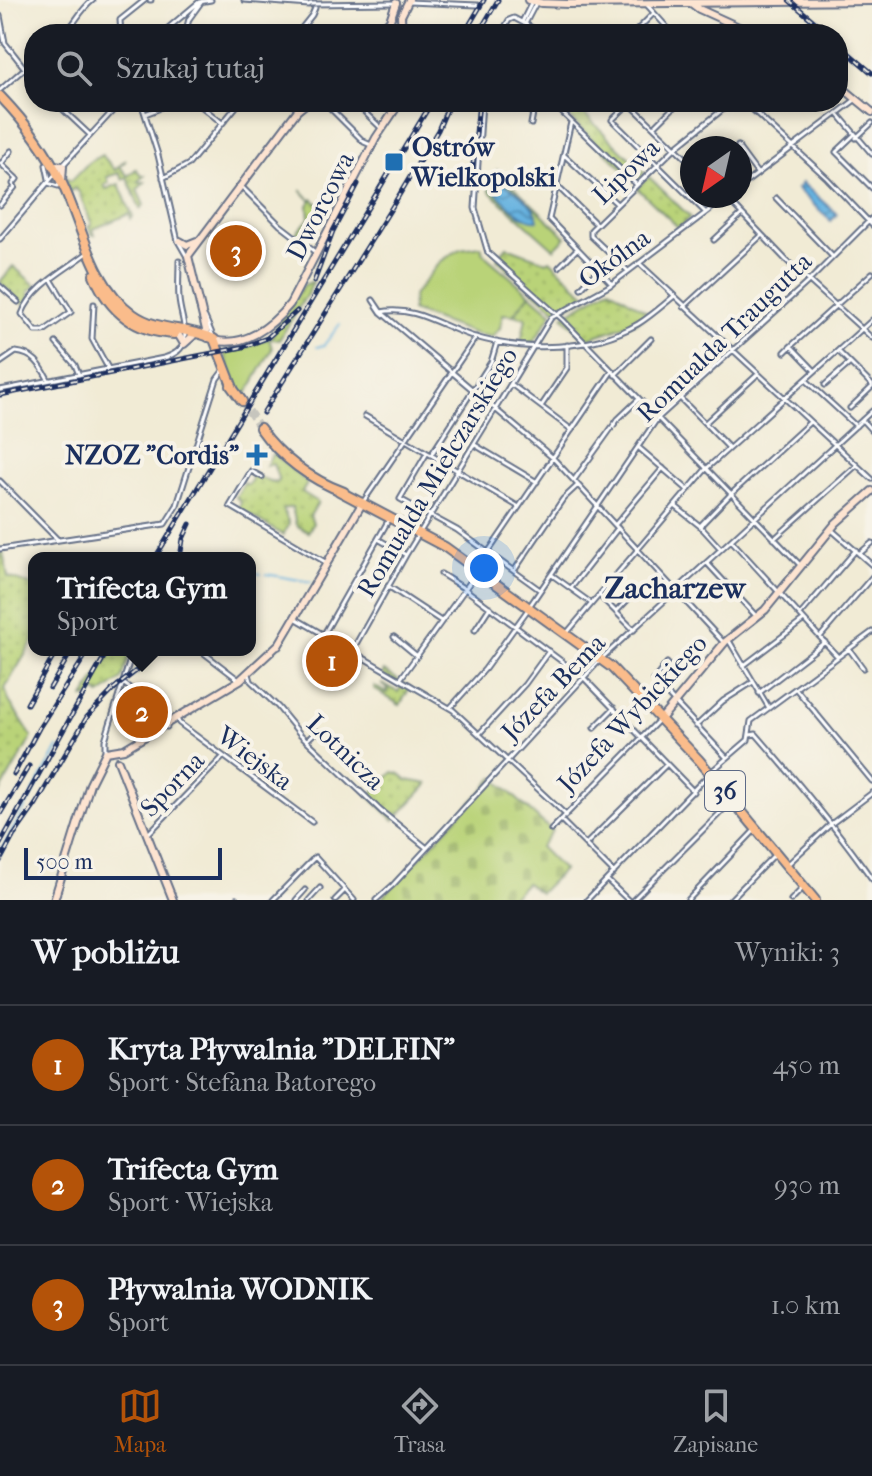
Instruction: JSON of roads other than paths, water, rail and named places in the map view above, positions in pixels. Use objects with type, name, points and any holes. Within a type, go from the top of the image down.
[{"type":"main road","points":[[386,24],[396,1],[408,2],[400,24]]},
{"type":"main road","points":[[693,1],[707,12],[733,24]]},
{"type":"main road","points":[[532,2],[872,1]]},
{"type":"main road","points":[[707,12],[705,7],[708,3]]},
{"type":"main road","points":[[848,91],[872,112]]},
{"type":"main road","points":[[0,96],[61,185],[98,273],[110,292],[137,317],[159,327],[229,343]]},
{"type":"main road","points":[[0,104],[48,164]]},
{"type":"main road","points":[[242,401],[209,339],[188,256],[296,112]]},
{"type":"main road","name":"Dworcowa","points":[[229,343],[256,335],[280,315],[298,292],[393,112]]},
{"type":"main road","points":[[55,175],[104,295],[123,318],[147,331],[185,333],[203,331],[206,327]]},
{"type":"main road","points":[[178,239],[189,245],[197,241]]},
{"type":"main road","points":[[209,339],[224,371]]},
{"type":"main road","points":[[221,360],[223,349],[229,343]]},
{"type":"main road","points":[[56,900],[91,781],[112,757],[245,679],[267,660],[363,501],[339,491],[291,462],[260,428]]},
{"type":"main road","name":"Józefa Wybickiego","points":[[661,719],[726,641],[757,617],[831,529],[872,491]]},
{"type":"main road","name":"36","points":[[363,501],[477,570],[618,672],[711,774],[815,900]]},
{"type":"main road","points":[[112,757],[123,777],[171,899]]},
{"type":"street","points":[[72,24],[80,10],[93,0]]},
{"type":"street","points":[[120,24],[149,0]]},
{"type":"street","points":[[173,24],[201,1],[211,0]]},
{"type":"street","points":[[244,0],[300,5],[396,1]]},
{"type":"street","points":[[188,24],[201,1]]},
{"type":"street","points":[[408,2],[413,5],[477,5]]},
{"type":"street","points":[[508,24],[511,19],[523,23],[532,2]]},
{"type":"street","points":[[646,3],[663,24]]},
{"type":"street","points":[[305,24],[312,15],[312,4]]},
{"type":"street","points":[[643,24],[653,14]]},
{"type":"street","points":[[184,15],[189,19]]},
{"type":"street","points":[[0,16],[5,43],[24,68],[0,88]]},
{"type":"street","points":[[848,105],[857,98]]},
{"type":"street","points":[[66,112],[91,135]]},
{"type":"street","points":[[0,239],[112,112]]},
{"type":"street","points":[[151,112],[145,114],[178,239],[188,256]]},
{"type":"street","points":[[208,112],[222,123]]},
{"type":"street","points":[[163,178],[189,164],[231,112]]},
{"type":"street","points":[[334,112],[364,142],[373,145]]},
{"type":"street","points":[[365,112],[382,128]]},
{"type":"street","points":[[481,112],[475,208],[486,250],[557,314],[801,566]]},
{"type":"street","points":[[531,124],[533,112]]},
{"type":"street","points":[[561,112],[637,185]]},
{"type":"street","points":[[620,112],[612,120],[706,213]]},
{"type":"street","points":[[639,112],[680,153]]},
{"type":"street","points":[[654,127],[669,112]]},
{"type":"street","name":"Lipowa","points":[[628,271],[591,236],[591,230],[675,148],[720,112]]},
{"type":"street","points":[[754,112],[871,221]]},
{"type":"street","points":[[752,178],[837,113],[872,154]]},
{"type":"street","points":[[571,122],[549,219],[612,284]]},
{"type":"street","points":[[872,123],[836,152],[872,188]]},
{"type":"street","points":[[0,205],[15,187],[13,184],[17,179],[0,163],[11,151]]},
{"type":"street","points":[[563,153],[617,204]]},
{"type":"street","points":[[752,166],[758,174]]},
{"type":"street","points":[[240,185],[280,225],[317,254]]},
{"type":"street","points":[[555,185],[596,224]]},
{"type":"street","points":[[776,198],[833,257]]},
{"type":"street","name":"Okólna","points":[[557,314],[612,284],[712,208]]},
{"type":"street","points":[[737,208],[809,281],[872,338]]},
{"type":"street","points":[[714,240],[742,214]]},
{"type":"street","name":"Romualda Traugutta","points":[[450,708],[481,674],[516,627],[657,419],[871,221]]},
{"type":"street","points":[[684,307],[762,235]]},
{"type":"street","points":[[559,267],[577,249]]},
{"type":"street","points":[[51,279],[71,312],[44,331],[36,331],[22,314],[32,293],[51,279],[86,254]]},
{"type":"street","points":[[0,390],[168,357],[178,352],[185,333],[179,301],[179,261]]},
{"type":"street","points":[[639,263],[872,479]]},
{"type":"street","points":[[581,288],[599,269]]},
{"type":"street","points":[[785,352],[872,273]]},
{"type":"street","points":[[0,286],[18,302]]},
{"type":"street","points":[[0,299],[6,292]]},
{"type":"street","points":[[381,312],[396,309],[476,337],[533,348],[584,343],[639,323],[673,297]]},
{"type":"street","points":[[373,300],[381,312],[553,458],[726,641],[769,709]]},
{"type":"street","points":[[94,304],[92,339],[109,369]]},
{"type":"street","points":[[204,314],[209,339]]},
{"type":"street","name":"Romualda Mielczarskiego","points":[[352,651],[419,533],[551,318],[557,314]]},
{"type":"street","points":[[566,634],[706,469],[872,320]]},
{"type":"street","points":[[363,501],[476,337]]},
{"type":"street","points":[[400,679],[613,373],[651,339]]},
{"type":"street","points":[[497,341],[491,362],[400,499],[430,515],[540,590]]},
{"type":"street","points":[[56,343],[75,365],[79,375]]},
{"type":"street","points":[[541,406],[567,368],[567,345]]},
{"type":"street","points":[[791,346],[815,371]]},
{"type":"street","points":[[837,351],[872,386],[850,408]]},
{"type":"street","points":[[0,363],[16,352],[29,355],[48,380]]},
{"type":"street","points":[[825,385],[849,364]]},
{"type":"street","points":[[0,549],[165,524],[179,501],[217,379],[224,371]]},
{"type":"street","points":[[705,423],[758,374]]},
{"type":"street","points":[[806,380],[856,426]]},
{"type":"street","points":[[511,384],[572,430]]},
{"type":"street","points":[[680,398],[729,448]]},
{"type":"street","points":[[514,571],[618,419],[639,399]]},
{"type":"street","name":"Józefa Bema","points":[[376,900],[601,659],[872,411]]},
{"type":"street","points":[[365,416],[519,507]]},
{"type":"street","points":[[862,420],[872,431]]},
{"type":"street","points":[[700,526],[810,422]]},
{"type":"street","points":[[473,445],[537,482]]},
{"type":"street","points":[[638,447],[688,490]]},
{"type":"street","points":[[774,539],[857,465]]},
{"type":"street","points":[[571,588],[663,468]]},
{"type":"street","points":[[262,477],[251,471],[230,506],[327,563]]},
{"type":"street","points":[[0,481],[58,540]]},
{"type":"street","points":[[675,506],[700,526],[721,549]]},
{"type":"street","points":[[324,634],[390,518]]},
{"type":"street","points":[[831,529],[872,565]]},
{"type":"street","points":[[378,539],[406,555]]},
{"type":"street","points":[[731,540],[838,657]]},
{"type":"street","points":[[800,615],[858,552],[872,543]]},
{"type":"street","points":[[707,563],[757,617]]},
{"type":"street","points":[[441,574],[584,678],[694,792]]},
{"type":"street","points":[[551,574],[591,603]]},
{"type":"street","points":[[820,637],[872,577]]},
{"type":"street","points":[[388,586],[441,621]]},
{"type":"street","points":[[616,612],[636,591]]},
{"type":"street","points":[[599,594],[634,630]]},
{"type":"street","points":[[475,630],[490,607]]},
{"type":"street","points":[[295,618],[450,708],[566,815]]},
{"type":"street","points":[[743,666],[804,620]]},
{"type":"street","points":[[750,735],[750,723],[872,632]]},
{"type":"street","points":[[394,637],[417,656]]},
{"type":"street","points":[[759,693],[825,642]]},
{"type":"street","points":[[849,649],[863,668]]},
{"type":"street","points":[[479,734],[525,684],[549,651]]},
{"type":"street","points":[[112,757],[106,736],[131,656]]},
{"type":"street","name":"Lotnicza","points":[[209,656],[245,679],[281,709],[307,740],[381,811],[427,848]]},
{"type":"street","points":[[667,663],[654,680],[727,758]]},
{"type":"street","points":[[696,726],[723,701],[753,682]]},
{"type":"street","name":"Wiejska","points":[[123,683],[172,723],[223,756],[312,822]]},
{"type":"street","points":[[796,689],[872,781]]},
{"type":"street","points":[[594,728],[614,708]]},
{"type":"street","name":"Józefa Wybickiego","points":[[551,830],[661,719]]},
{"type":"street","points":[[307,740],[317,731],[319,733]]},
{"type":"street","points":[[587,900],[750,735],[756,734],[872,879]]},
{"type":"street","name":"Sporna","points":[[147,835],[223,756]]},
{"type":"street","points":[[586,844],[667,764]]},
{"type":"street","points":[[787,865],[831,824],[872,793]]},
{"type":"street","points":[[607,880],[631,900],[733,800]]},
{"type":"street","points":[[561,820],[614,873]]},
{"type":"street","points":[[688,900],[757,828]]},
{"type":"street","points":[[730,900],[777,852]]},
{"type":"street","points":[[273,900],[315,857],[354,900]]},
{"type":"street","points":[[791,900],[805,886]]},
{"type":"street","points":[[309,900],[320,888]]},
{"type":"street","points":[[296,900],[305,890]]},
{"type":"street","points":[[335,900],[345,890]]},
{"type":"water","points":[[494,180],[521,196],[533,208],[538,220],[526,218],[508,204],[492,189]]},
{"type":"water","points":[[802,183],[837,214],[831,221],[797,189]]},
{"type":"waterway","points":[[317,347],[324,345],[340,324]]},
{"type":"waterway","points":[[183,548],[183,552]]},
{"type":"waterway","points":[[256,573],[261,574]]},
{"type":"waterway","points":[[266,574],[311,582]]},
{"type":"waterway","points":[[128,679],[151,656]]},
{"type":"waterway","points":[[0,853],[58,748]]},
{"type":"tunnel","points":[[242,401],[260,428]]},
{"type":"railway","points":[[470,24],[484,0]]},
{"type":"railway","points":[[484,24],[498,0]]},
{"type":"railway","points":[[789,0],[817,24]]},
{"type":"railway","points":[[848,53],[872,73]]},
{"type":"railway","points":[[159,552],[426,112]]},
{"type":"railway","points":[[263,413],[392,207],[446,112]]},
{"type":"railway","points":[[472,175],[478,112]]},
{"type":"railway","points":[[314,282],[333,231],[358,184]]},
{"type":"railway","points":[[0,395],[243,347],[267,338],[297,311]]},
{"type":"railway","points":[[181,552],[190,524]]},
{"type":"railway","points":[[27,704],[54,656]]},
{"type":"railway","points":[[50,688],[69,656]]},
{"type":"railway","points":[[14,774],[85,656]]},
{"type":"railway","points":[[0,844],[105,656]]},
{"type":"railway","points":[[112,690],[151,656]]},
{"type":"railway","points":[[15,834],[87,717],[118,685]]},
{"type":"railway","points":[[0,814],[29,766]]},
{"type":"railway","points":[[0,861],[14,835]]},
{"type":"place","name":"Ostrów Wielkopolski","points":[[394,162]]},
{"type":"place","name":"Pływalnia WODNIK","points":[[236,251]]},
{"type":"place","name":"NZOZ \"Cordis\"","points":[[257,455]]},
{"type":"place","name":"Kryta Pływalnia \"DELFIN\"","points":[[332,661]]},
{"type":"place","name":"Trifecta Gym","points":[[142,712]]},
{"type":"district","name":"Zacharzew","points":[[675,588]]}]
